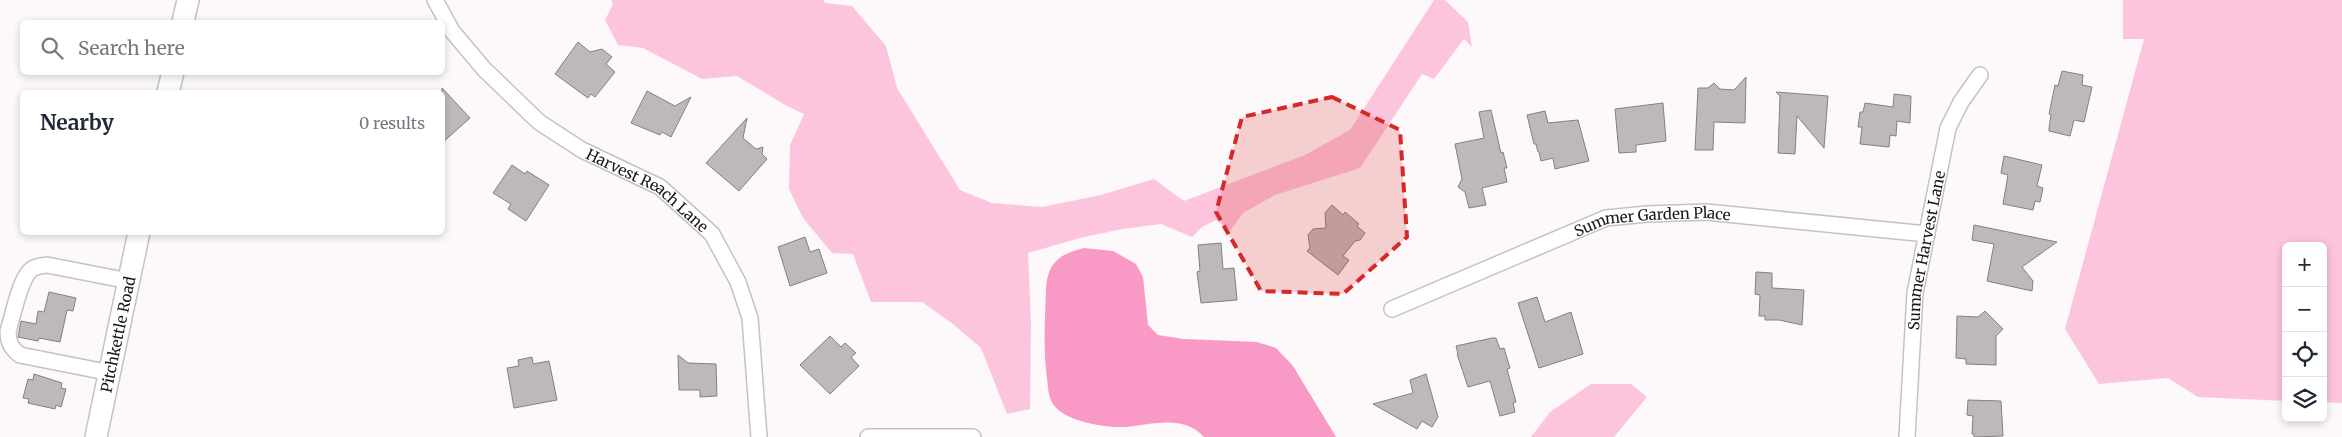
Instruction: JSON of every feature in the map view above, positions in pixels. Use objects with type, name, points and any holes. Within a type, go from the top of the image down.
[{"type":"main road","points":[[183,20],[188,0]]},
{"type":"main road","points":[[168,90],[171,75]]},
{"type":"main road","name":"Pitchkettle Road","points":[[96,437],[111,373],[138,235]]},
{"type":"street","name":"Harvest Reach Lane","points":[[435,0],[452,31],[484,69],[539,122],[582,150],[660,187],[712,234],[738,282],[750,318],[759,437]]},
{"type":"street","name":"Summer Harvest Lane","points":[[1907,437],[1915,292],[1948,128],[1960,102],[1980,75]]},
{"type":"street","name":"Summer Garden Place","points":[[1392,309],[1606,218],[1647,214],[1706,212],[1927,234]]},
{"type":"street","points":[[111,373],[20,354],[13,349],[8,341],[8,331],[25,276],[39,266],[47,265],[129,281]]},
{"type":"street","points":[[868,437],[973,437]]},
{"type":"highlighted area","points":[[1332,97],[1400,130],[1407,237],[1343,294],[1261,291],[1216,212],[1242,117]]},
{"type":"shaded area","points":[[611,0],[823,0],[825,3],[852,6],[886,46],[897,88],[960,190],[992,203],[1042,207],[1101,195],[1154,179],[1184,201],[1305,155],[1350,130],[1434,0],[1445,0],[1468,22],[1472,47],[1464,39],[1434,79],[1422,74],[1360,168],[1275,195],[1243,213],[1230,231],[1216,220],[1202,227],[1192,237],[1161,224],[1122,229],[1080,238],[1028,253],[1031,325],[1030,409],[1007,414],[981,348],[953,324],[922,302],[871,302],[853,254],[832,253],[803,218],[789,189],[790,145],[804,114],[737,76],[702,79],[643,48],[618,45],[605,20],[613,4]]},
{"type":"shaded area","points":[[2123,0],[2342,0],[2342,403],[2327,402],[2327,242],[2282,242],[2282,401],[2198,397],[2168,378],[2099,384],[2065,329],[2144,39],[2123,39]]},
{"type":"shaded area","points":[[1084,248],[1113,251],[1136,264],[1143,277],[1148,325],[1158,335],[1184,339],[1257,342],[1276,348],[1293,366],[1336,437],[1204,437],[1186,425],[1177,423],[1156,423],[1125,427],[1084,422],[1072,418],[1055,407],[1049,395],[1046,367],[1045,313],[1047,281],[1056,261],[1068,253]]},
{"type":"shaded area","points":[[1591,384],[1631,384],[1647,397],[1614,437],[1531,437],[1550,412]]},
{"type":"building","points":[[578,42],[590,52],[602,49],[612,57],[606,64],[615,72],[595,97],[591,94],[588,98],[555,74]]},
{"type":"building","points":[[2062,71],[2083,75],[2082,85],[2092,87],[2084,122],[2074,120],[2070,136],[2049,131],[2051,115],[2049,114],[2055,85],[2058,86]]},
{"type":"building","points":[[1746,77],[1745,123],[1714,122],[1713,150],[1695,150],[1698,88],[1708,88],[1714,83],[1720,89],[1734,90]]},
{"type":"building","points":[[445,91],[470,118],[445,140]]},
{"type":"building","points":[[647,91],[675,106],[691,97],[671,137],[662,132],[660,135],[631,123]]},
{"type":"building","points":[[1776,92],[1828,96],[1824,148],[1797,116],[1795,154],[1778,153],[1780,96]]},
{"type":"building","points":[[1894,94],[1911,96],[1910,123],[1897,121],[1896,136],[1890,135],[1889,147],[1860,144],[1862,127],[1858,127],[1860,112],[1863,112],[1865,103],[1893,107]]},
{"type":"building","points":[[1663,103],[1666,141],[1636,145],[1636,152],[1619,153],[1615,109]]},
{"type":"building","points":[[1491,110],[1501,153],[1503,152],[1507,168],[1504,168],[1507,182],[1482,188],[1486,205],[1469,208],[1465,192],[1458,187],[1462,179],[1455,144],[1484,138],[1479,112]]},
{"type":"building","points":[[1545,111],[1548,123],[1578,120],[1589,161],[1555,169],[1553,158],[1541,161],[1536,144],[1534,144],[1527,115]]},
{"type":"building","points":[[747,118],[743,138],[756,149],[763,147],[762,154],[767,159],[739,191],[706,163]]},
{"type":"building","points":[[2004,156],[2042,165],[2037,186],[2043,188],[2040,202],[2035,201],[2033,210],[2003,204],[2008,175],[2001,173]]},
{"type":"building","points":[[512,165],[525,174],[527,171],[549,185],[526,221],[508,209],[511,204],[493,193]]},
{"type":"building","points":[[1332,205],[1343,215],[1345,212],[1359,224],[1357,226],[1365,233],[1360,240],[1355,241],[1343,256],[1349,260],[1338,275],[1307,251],[1310,248],[1308,235],[1313,229],[1326,228],[1325,213]]},
{"type":"building","points":[[1974,225],[2057,242],[2022,267],[2033,281],[2032,291],[1987,281],[1994,244],[1972,240]]},
{"type":"building","points":[[805,237],[810,252],[819,249],[827,273],[790,286],[778,247]]},
{"type":"building","points":[[1221,243],[1223,269],[1234,268],[1237,300],[1201,303],[1197,272],[1200,271],[1198,245]]},
{"type":"building","points":[[1756,272],[1772,273],[1772,288],[1804,290],[1802,325],[1779,320],[1765,320],[1765,316],[1759,316],[1760,295],[1755,294]]},
{"type":"building","points":[[49,292],[76,298],[73,311],[67,310],[60,342],[39,338],[38,341],[18,337],[21,321],[36,324],[38,311],[44,312]]},
{"type":"building","points":[[1537,297],[1545,322],[1571,312],[1583,354],[1539,368],[1518,303]]},
{"type":"building","points":[[1985,311],[2003,329],[1996,336],[1996,365],[1966,364],[1966,359],[1956,358],[1957,316],[1978,317]]},
{"type":"building","points":[[830,336],[841,347],[845,343],[856,353],[851,357],[859,366],[830,394],[800,365]]},
{"type":"building","points":[[1496,338],[1500,349],[1504,348],[1510,368],[1507,369],[1516,402],[1513,403],[1515,412],[1500,416],[1490,381],[1468,387],[1456,346]]},
{"type":"building","points":[[678,355],[688,363],[716,364],[717,396],[700,397],[700,390],[679,390]]},
{"type":"building","points":[[532,357],[533,364],[549,361],[557,400],[514,408],[507,368],[519,366],[518,360]]},
{"type":"building","points":[[34,374],[62,383],[61,388],[66,389],[61,407],[56,405],[55,409],[28,403],[29,399],[23,398],[28,379],[33,380]]},
{"type":"building","points":[[1426,374],[1438,417],[1432,427],[1422,421],[1417,429],[1373,404],[1413,393],[1410,380]]},
{"type":"building","points":[[1968,400],[2001,401],[2003,436],[1974,437],[1974,434],[1972,434],[1973,416],[1967,415]]}]
